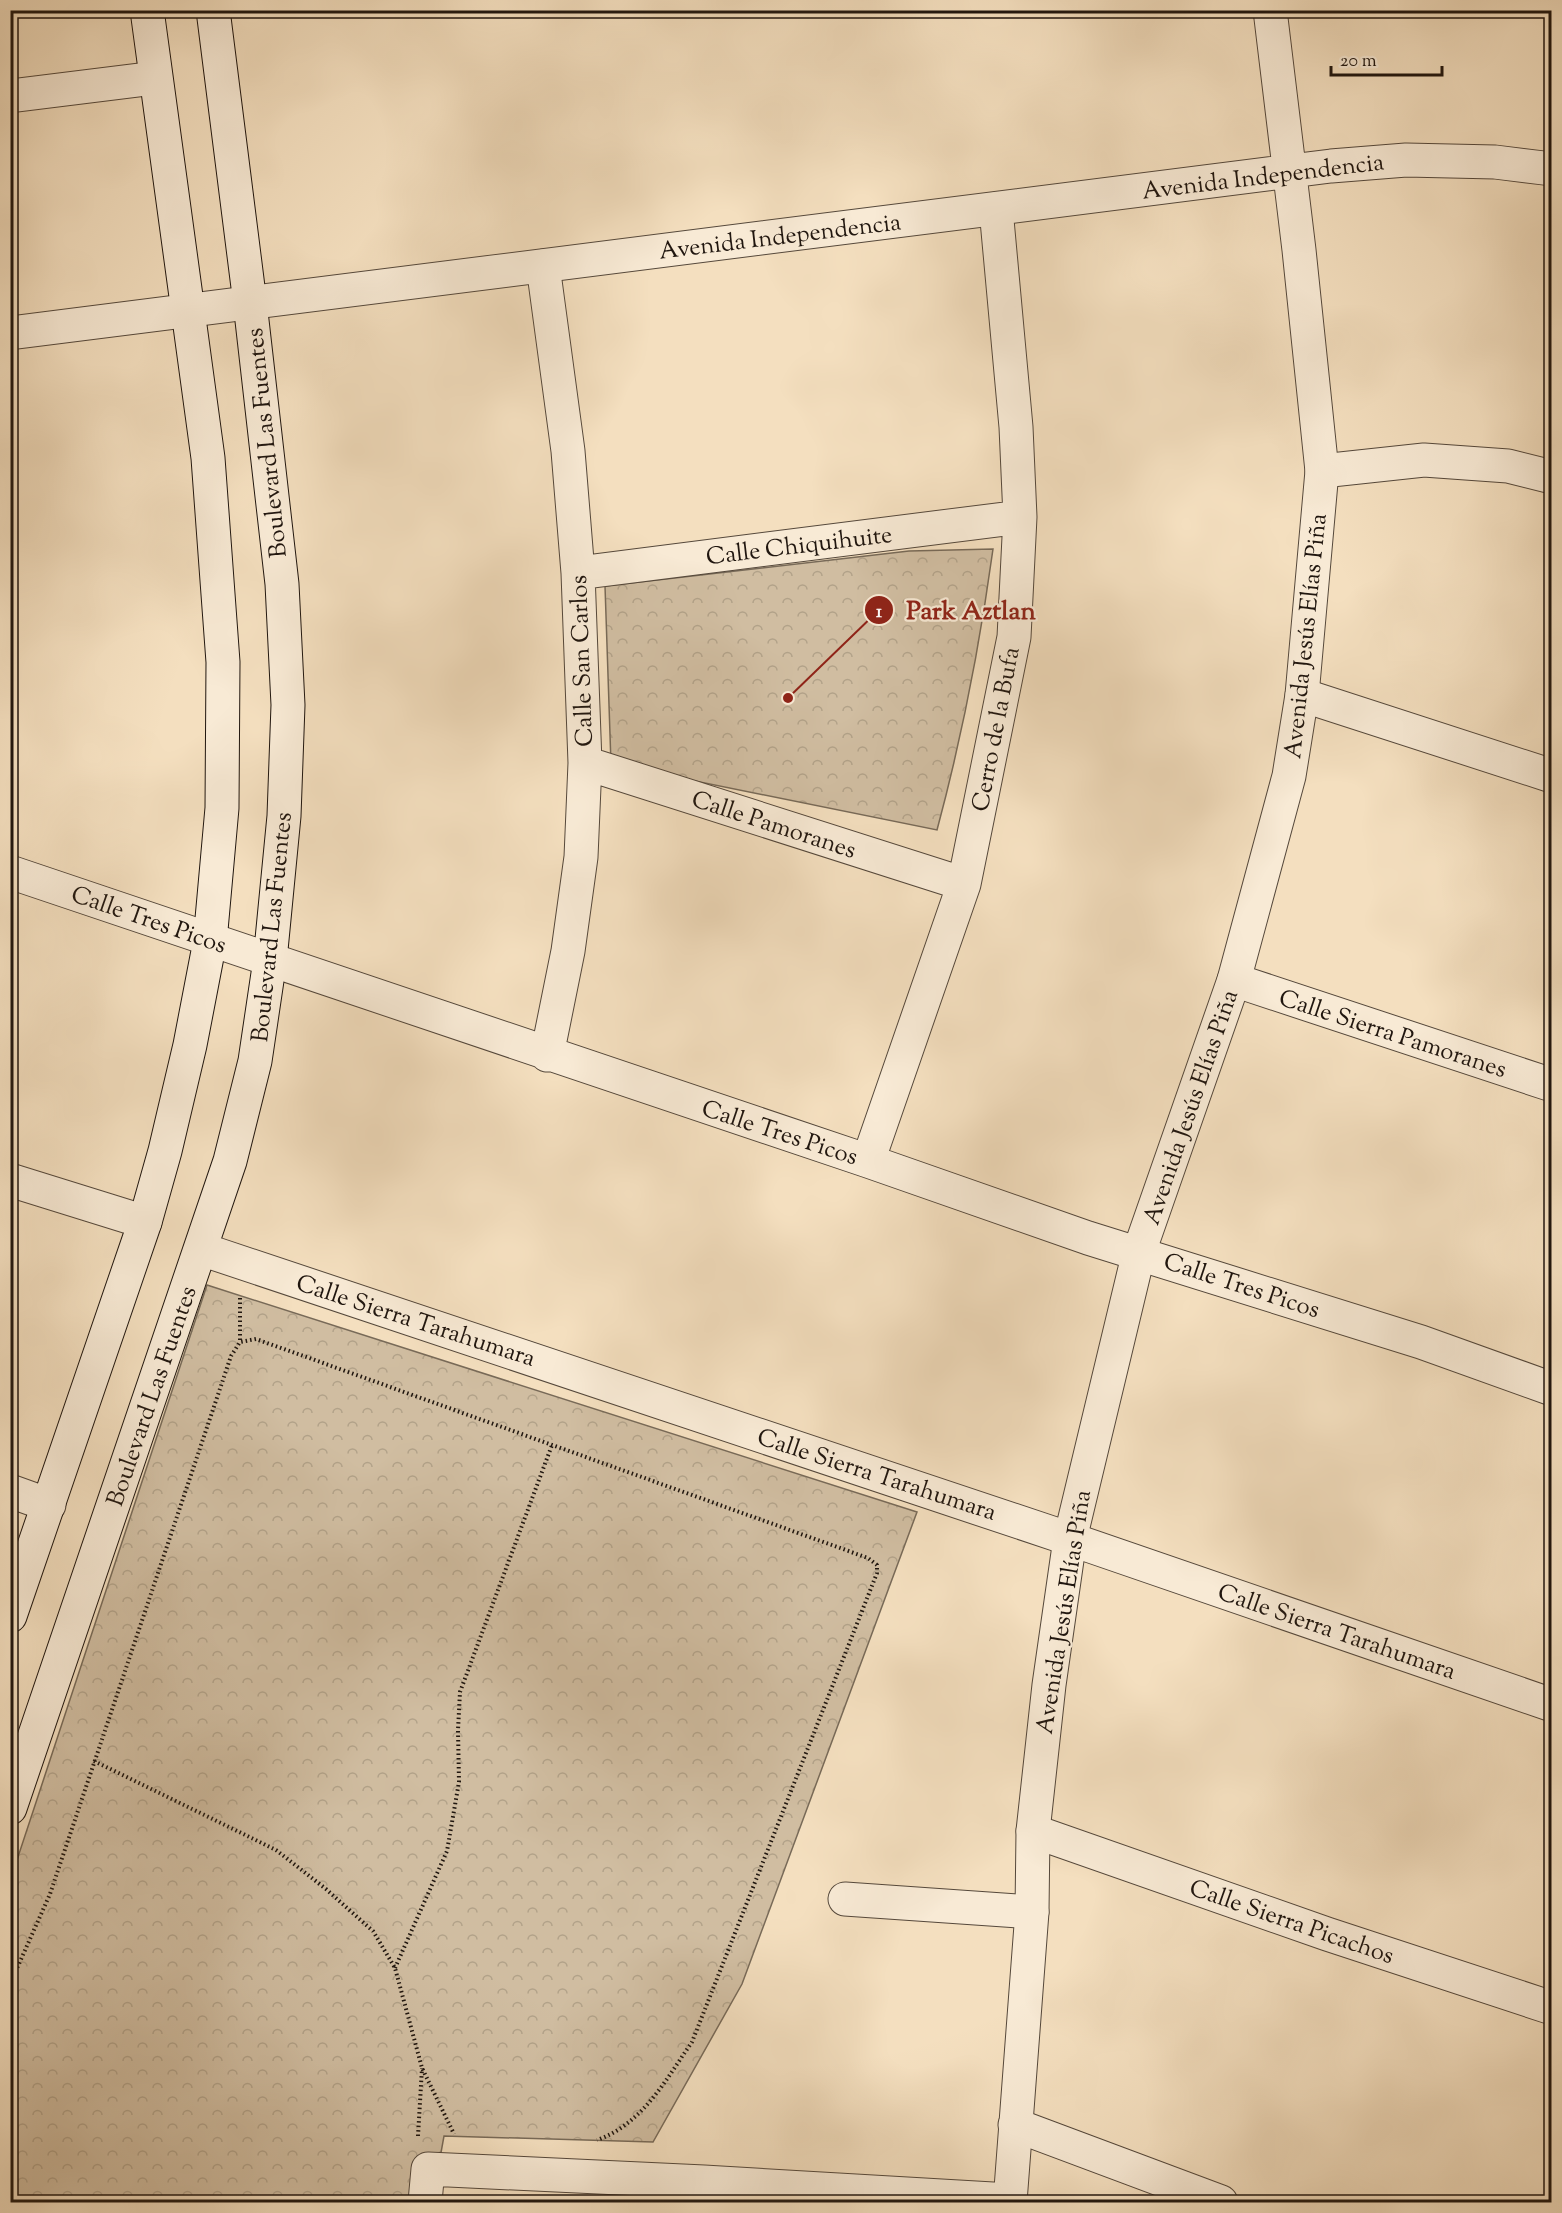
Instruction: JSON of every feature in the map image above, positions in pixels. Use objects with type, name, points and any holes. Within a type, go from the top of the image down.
[{"type":"street","points":[[10,1616],[145,1222],[165,1151],[190,1045],[210,941],[222,808],[223,662],[208,458],[147,10]]},
{"type":"street","name":"Boulevard Las Fuentes","points":[[13,1795],[230,1161],[255,1060],[270,960],[284,816],[288,705],[282,584],[213,10]]},
{"type":"street","name":"Avenida Jesús Elías Piña","points":[[1010,2201],[1032,1912],[1033,1831],[1049,1685],[1070,1539],[1139,1252],[1234,980],[1289,776],[1302,695],[1322,471],[1270,10]]},
{"type":"street","points":[[10,96],[155,78]]},
{"type":"street","name":"Avenida Independencia","points":[[10,333],[1289,172],[1406,160],[1495,162],[1551,168]]},
{"type":"street","name":"Cerro de la Bufa","points":[[868,1161],[964,884],[1014,637],[1020,517],[1016,427],[996,209]]},
{"type":"street","name":"Calle San Carlos","points":[[543,266],[568,451],[578,573],[585,763],[579,869],[568,951],[547,1055]]},
{"type":"street","points":[[1322,471],[1424,460],[1508,466],[1551,477]]},
{"type":"street","name":"Calle Chiquihuite","points":[[578,573],[1020,517]]},
{"type":"street","points":[[1302,695],[1551,776]]},
{"type":"street","name":"Calle Pamoranes","points":[[585,763],[964,884]]},
{"type":"street","name":"Calle Tres Picos","points":[[10,872],[547,1055],[868,1161],[1088,1238],[1139,1252],[1421,1342],[1551,1389]]},
{"type":"street","name":"Calle Sierra Pamoranes","points":[[1234,980],[1551,1085]]},
{"type":"street","points":[[10,1180],[145,1222]]},
{"type":"street","name":"Calle Sierra Tarahumara","points":[[201,1249],[1070,1539],[1551,1705]]},
{"type":"street","points":[[10,1491],[49,1505]]},
{"type":"street","name":"Calle Sierra Picachos","points":[[1033,1831],[1327,1934],[1551,2008]]},
{"type":"street","points":[[845,1899],[1032,1912]]},
{"type":"street","points":[[1015,2125],[1221,2202]]},
{"type":"street","points":[[425,2202],[428,2169],[703,2192],[1010,2201]]},
{"type":"path","points":[[10,1984],[50,1894],[231,1356],[240,1342],[256,1339],[868,1558],[878,1565],[877,1573],[692,2042],[646,2108],[613,2135],[595,2141]]},
{"type":"path","points":[[395,1968],[447,1851],[459,1782],[460,1692],[552,1445]]},
{"type":"path","points":[[94,1761],[276,1850],[326,1889],[372,1931],[395,1968],[422,2068],[458,2139]]},
{"type":"path","points":[[422,2068],[417,2157],[420,2164],[428,2169]]},
{"type":"green space","points":[[993,549],[970,690],[937,830],[611,764],[605,586],[909,551]]},
{"type":"green space","points":[[207,1285],[917,1512],[742,1984],[653,2142],[444,2136],[432,2202],[11,2202],[11,1878]]},
{"type":"place","name":"Park Aztlan","points":[[788,698]]}]
